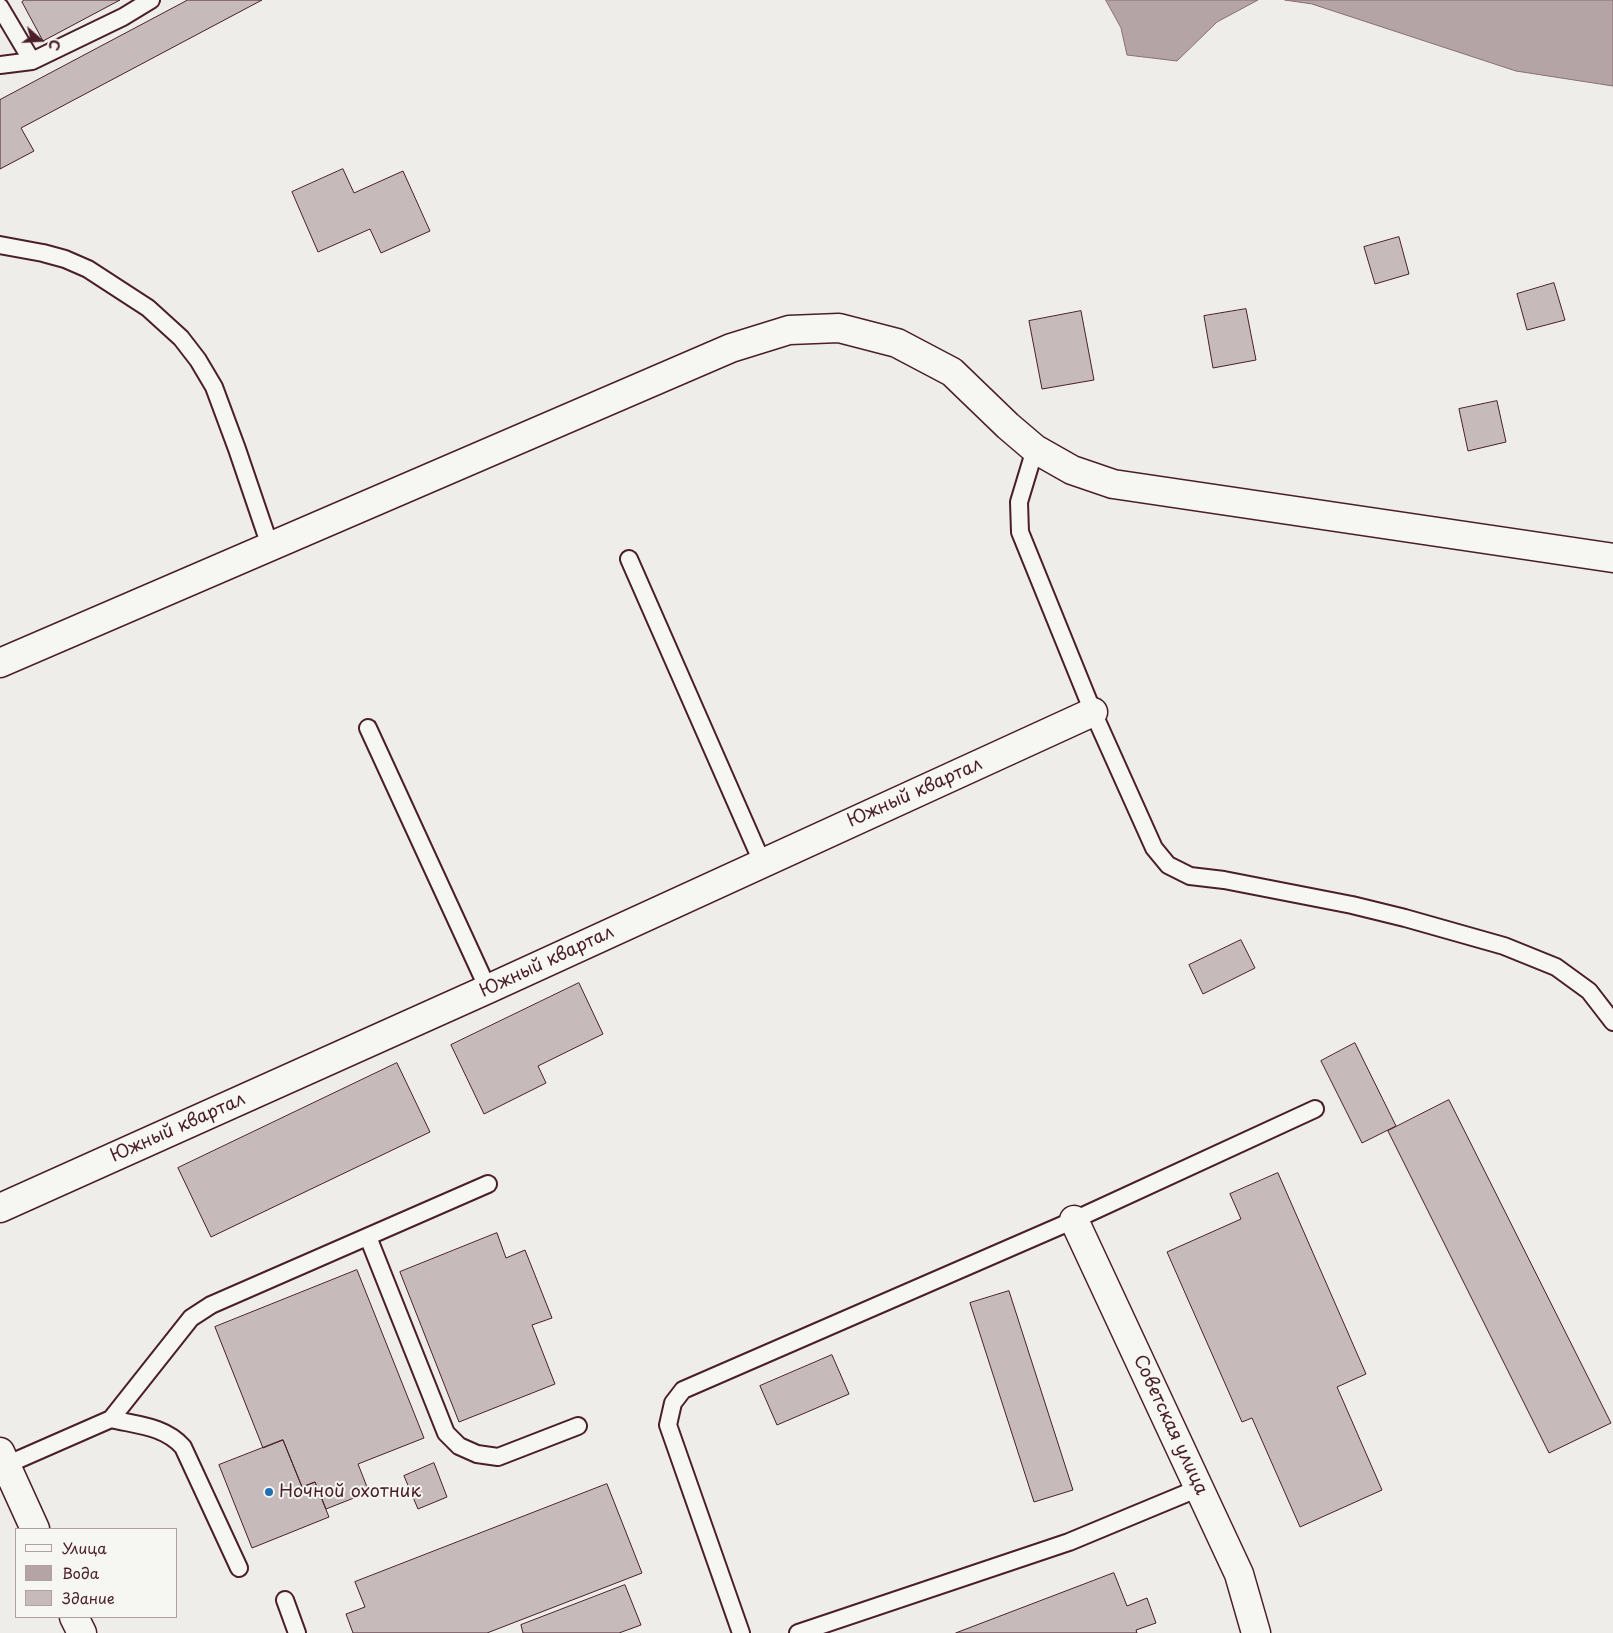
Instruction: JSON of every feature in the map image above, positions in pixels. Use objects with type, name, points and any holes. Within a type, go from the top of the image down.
[{"type":"street","points":[[0,663],[731,348],[789,330],[839,328],[897,343],[952,372],[1008,426],[1035,448],[1072,470],[1113,484],[1613,558]]},
{"type":"street","name":"Южный квартал","points":[[0,1208],[488,989],[1093,712]]},
{"type":"street","name":"Советская улица","points":[[1074,1220],[1239,1574],[1256,1633]]},
{"type":"street","points":[[3,1459],[35,1528]]},
{"type":"street","points":[[74,1618],[82,1633]]},
{"type":"lane","points":[[0,65],[32,61],[123,17],[151,0]]},
{"type":"lane","points":[[0,6],[32,61]]},
{"type":"lane","points":[[0,245],[51,255],[88,269],[148,308],[181,338],[198,360],[214,387],[270,546]]},
{"type":"lane","points":[[1035,448],[1019,502],[1020,532],[1093,712],[1154,848],[1168,865],[1190,876],[1224,880],[1352,905],[1504,946],[1556,967],[1590,991],[1613,1022]]},
{"type":"lane","points":[[629,559],[762,862]]},
{"type":"lane","points":[[368,728],[488,989]]},
{"type":"lane","points":[[741,1633],[668,1425],[673,1403],[683,1390],[1074,1220],[1315,1109]]},
{"type":"lane","points":[[3,1459],[111,1419],[191,1318],[211,1306],[488,1184]]},
{"type":"lane","points":[[368,1236],[446,1433],[459,1446],[477,1454],[498,1457],[578,1426]]},
{"type":"lane","points":[[111,1419],[163,1431],[176,1438],[183,1448],[239,1568]]},
{"type":"lane","points":[[798,1633],[1069,1542],[1199,1488]]},
{"type":"lane","points":[[285,1600],[297,1633]]},
{"type":"water","points":[[1106,0],[1258,0],[1217,22],[1177,61],[1127,55],[1121,28]]},
{"type":"water","points":[[1285,0],[1613,0],[1613,86],[1516,71],[1312,4]]},
{"type":"building","points":[[25,0],[120,0],[43,41],[22,2]]},
{"type":"building","points":[[188,0],[262,0],[21,128],[34,151],[0,169],[0,100]]},
{"type":"building","points":[[343,169],[354,193],[403,171],[430,231],[381,253],[370,229],[318,252],[292,192]]},
{"type":"building","points":[[1399,237],[1409,274],[1375,284],[1364,247]]},
{"type":"building","points":[[1554,283],[1565,320],[1527,330],[1517,294]]},
{"type":"building","points":[[1246,309],[1256,360],[1213,368],[1204,316]]},
{"type":"building","points":[[1081,311],[1094,380],[1042,389],[1029,321]]},
{"type":"building","points":[[1497,401],[1506,442],[1468,451],[1459,409]]},
{"type":"building","points":[[1241,940],[1255,968],[1203,994],[1189,965]]},
{"type":"building","points":[[579,983],[603,1034],[538,1066],[546,1083],[484,1114],[451,1045]]},
{"type":"building","points":[[1355,1043],[1396,1126],[1362,1143],[1321,1061]]},
{"type":"building","points":[[397,1063],[430,1132],[211,1237],[178,1168]]},
{"type":"building","points":[[1449,1100],[1611,1423],[1549,1453],[1388,1131]]},
{"type":"building","points":[[1278,1173],[1366,1374],[1337,1387],[1382,1490],[1300,1527],[1252,1418],[1242,1422],[1167,1252],[1241,1219],[1230,1194]]},
{"type":"building","points":[[497,1233],[506,1258],[525,1250],[552,1318],[532,1325],[555,1384],[459,1422],[400,1272]]},
{"type":"building","points":[[357,1270],[424,1438],[358,1464],[369,1492],[326,1509],[315,1482],[302,1487],[283,1440],[263,1448],[215,1327]]},
{"type":"building","points":[[1009,1291],[1073,1490],[1034,1502],[970,1303]]},
{"type":"building","points":[[832,1355],[849,1394],[777,1425],[760,1386]]},
{"type":"building","points":[[283,1440],[302,1487],[315,1482],[329,1517],[252,1548],[219,1465]]},
{"type":"building","points":[[434,1463],[447,1497],[418,1509],[404,1476]]},
{"type":"building","points":[[607,1484],[642,1573],[487,1633],[353,1633],[346,1614],[365,1607],[355,1582]]},
{"type":"building","points":[[1114,1573],[1127,1606],[1147,1598],[1156,1623],[1136,1630],[1137,1633],[956,1633]]},
{"type":"building","points":[[625,1585],[641,1625],[619,1633],[523,1633],[521,1625]]},
{"type":"place","name":"Ночной охотник","points":[[269,1492]]}]
